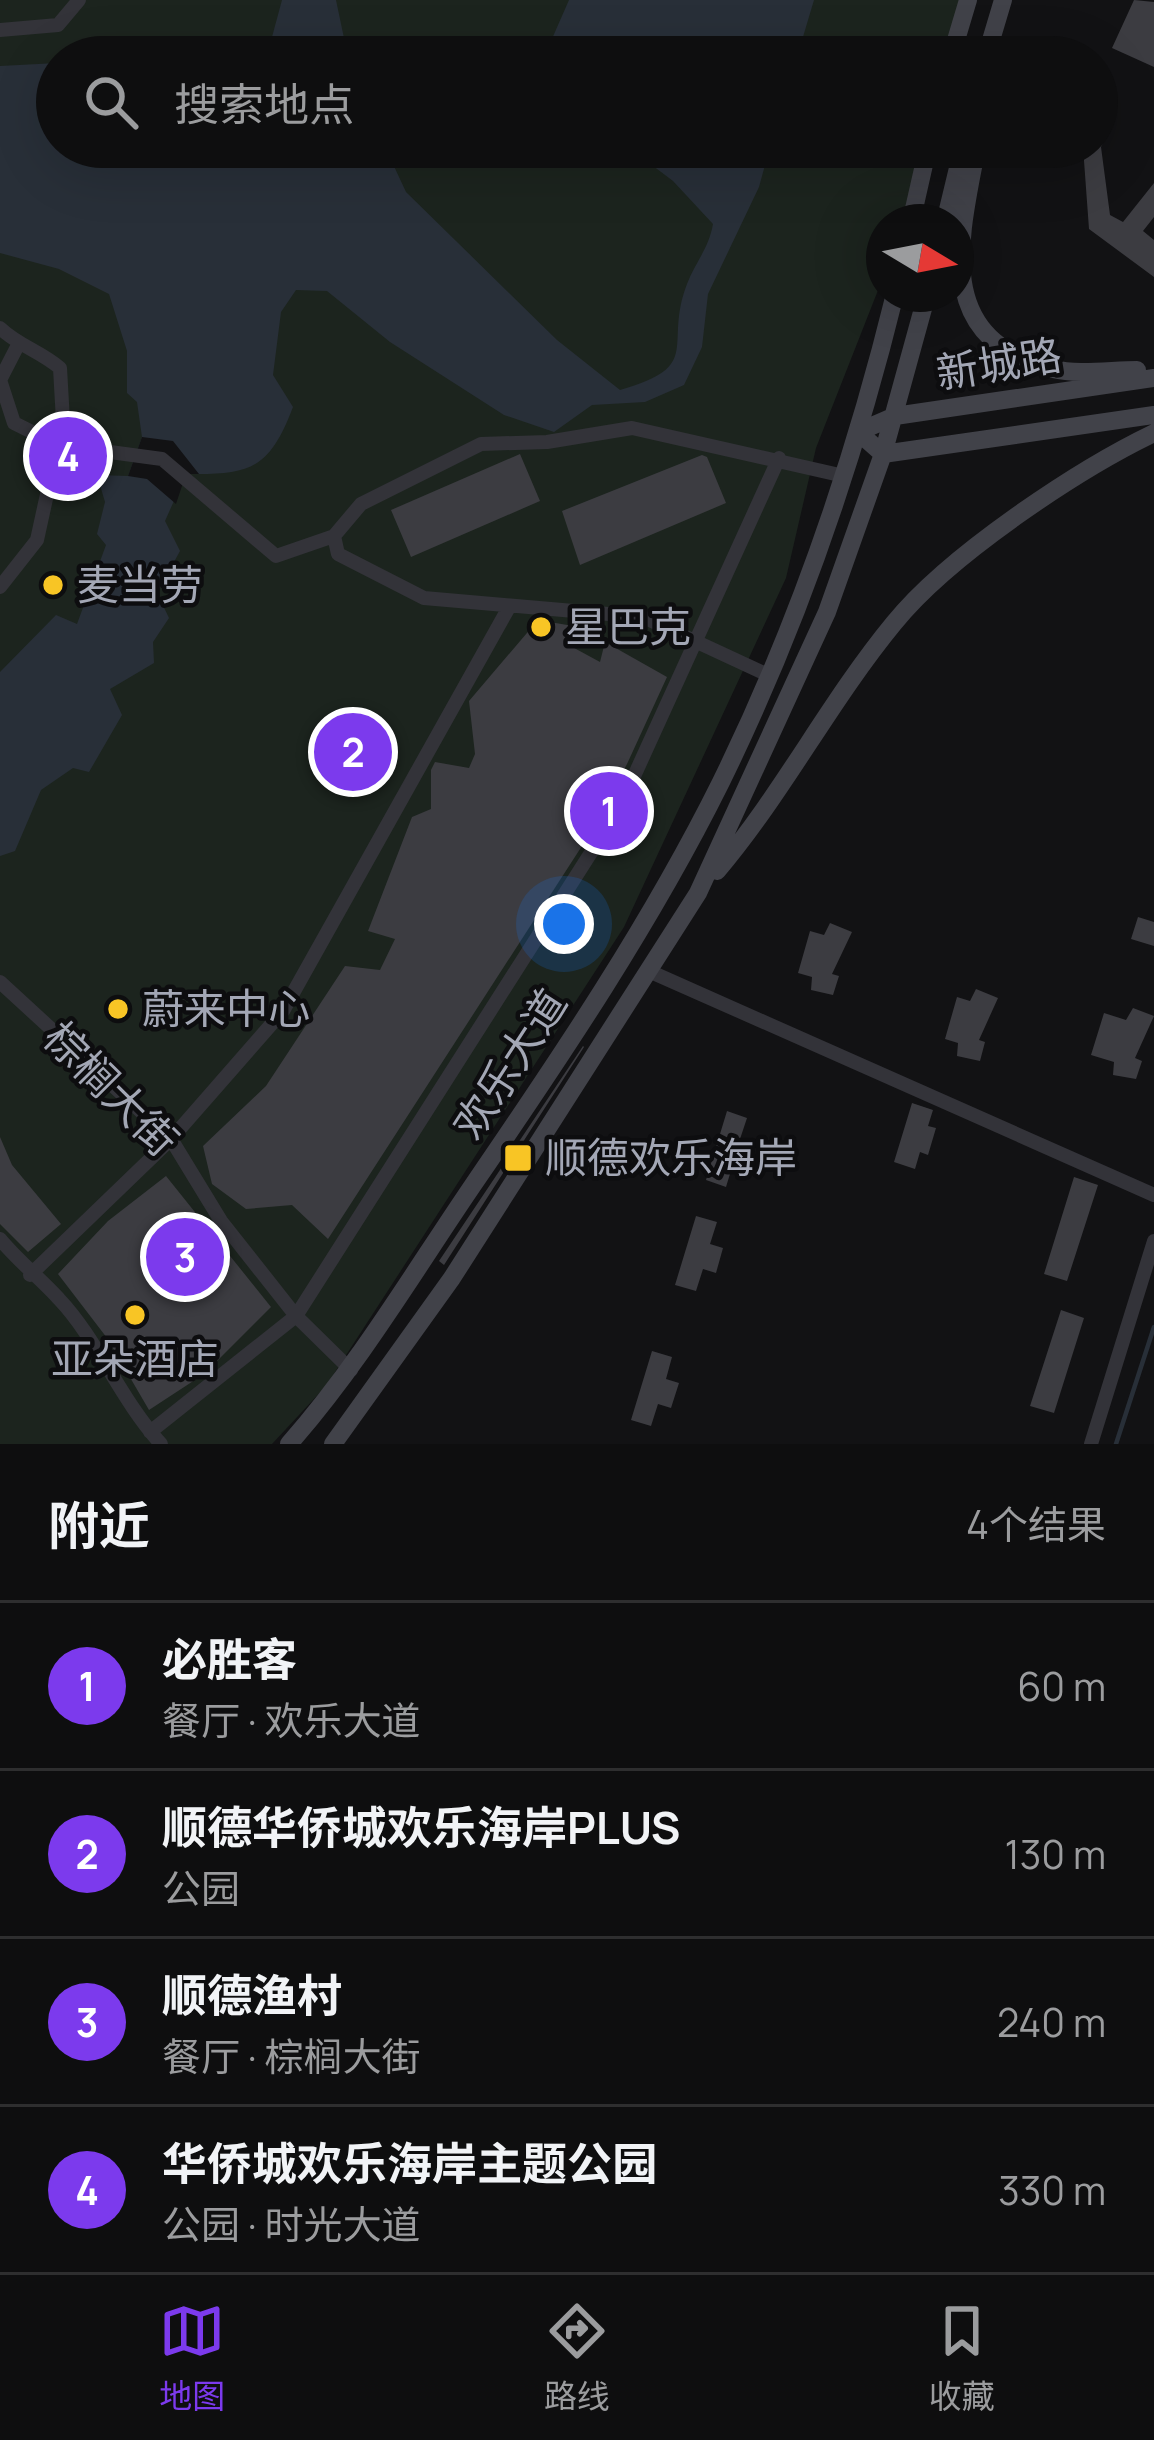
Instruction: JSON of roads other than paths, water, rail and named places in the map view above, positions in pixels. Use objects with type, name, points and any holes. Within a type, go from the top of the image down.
[{"type":"street","points":[[0,30],[58,25],[79,0]]},
{"type":"street","points":[[957,36],[968,0]]},
{"type":"street","points":[[995,36],[1003,0]]},
{"type":"street","points":[[915,204],[923,168]]},
{"type":"street","points":[[949,204],[958,168]]},
{"type":"street","points":[[973,168],[961,227],[962,294],[977,328],[1013,355],[1056,370],[1154,374]]},
{"type":"street","name":"欢乐大道","points":[[290,1444],[351,1370],[640,931],[719,785],[768,675],[844,476],[890,312]]},
{"type":"street","name":"欢乐大道","points":[[332,1444],[407,1345],[698,893],[787,709],[843,568],[895,416],[922,312]]},
{"type":"street","points":[[0,328],[18,345],[39,350],[60,368],[63,422],[37,540],[0,587]]},
{"type":"street","points":[[18,345],[0,380],[14,423],[58,446],[162,460],[276,556],[334,536],[361,504],[481,443],[547,442],[632,428],[844,476]]},
{"type":"street","name":"新城路","points":[[858,433],[895,416],[1154,374]]},
{"type":"street","points":[[1056,427],[1038,418],[1039,408],[1066,390]]},
{"type":"street","name":"新城路","points":[[883,454],[1154,415]]},
{"type":"street","points":[[858,433],[883,454]]},
{"type":"street","points":[[698,893],[754,827],[896,619],[992,535],[1106,456],[1154,433]]},
{"type":"street","points":[[0,1239],[30,1275],[60,1299],[131,1411],[156,1438],[296,1316],[620,808],[778,458]]},
{"type":"street","points":[[334,536],[338,554],[424,598],[508,609],[643,617],[768,675]]},
{"type":"street","points":[[814,557],[843,568]]},
{"type":"street","points":[[30,1275],[171,1138],[283,1011],[508,609]]},
{"type":"street","points":[[651,972],[1154,1196]]},
{"type":"street","name":"棕榈大街","points":[[0,982],[171,1138],[221,1221],[296,1316],[351,1370]]},
{"type":"street","points":[[1091,1444],[1149,1285],[1154,1240]]},
{"type":"waterway","points":[[1116,1444],[1154,1327]]},
{"type":"place","name":"华侨城欢乐海岸主题公园","points":[[68,456]]},
{"type":"place","name":"麦当劳","points":[[53,585]]},
{"type":"place","name":"星巴克","points":[[541,627]]},
{"type":"place","name":"顺德华侨城欢乐海岸PLUS","points":[[353,752]]},
{"type":"place","name":"必胜客","points":[[609,811]]},
{"type":"place","name":"蔚来中心","points":[[118,1009]]},
{"type":"place","name":"顺德欢乐海岸","points":[[518,1158]]},
{"type":"place","name":"顺德渔村","points":[[185,1257]]},
{"type":"place","name":"亚朵酒店","points":[[135,1315]]}]
